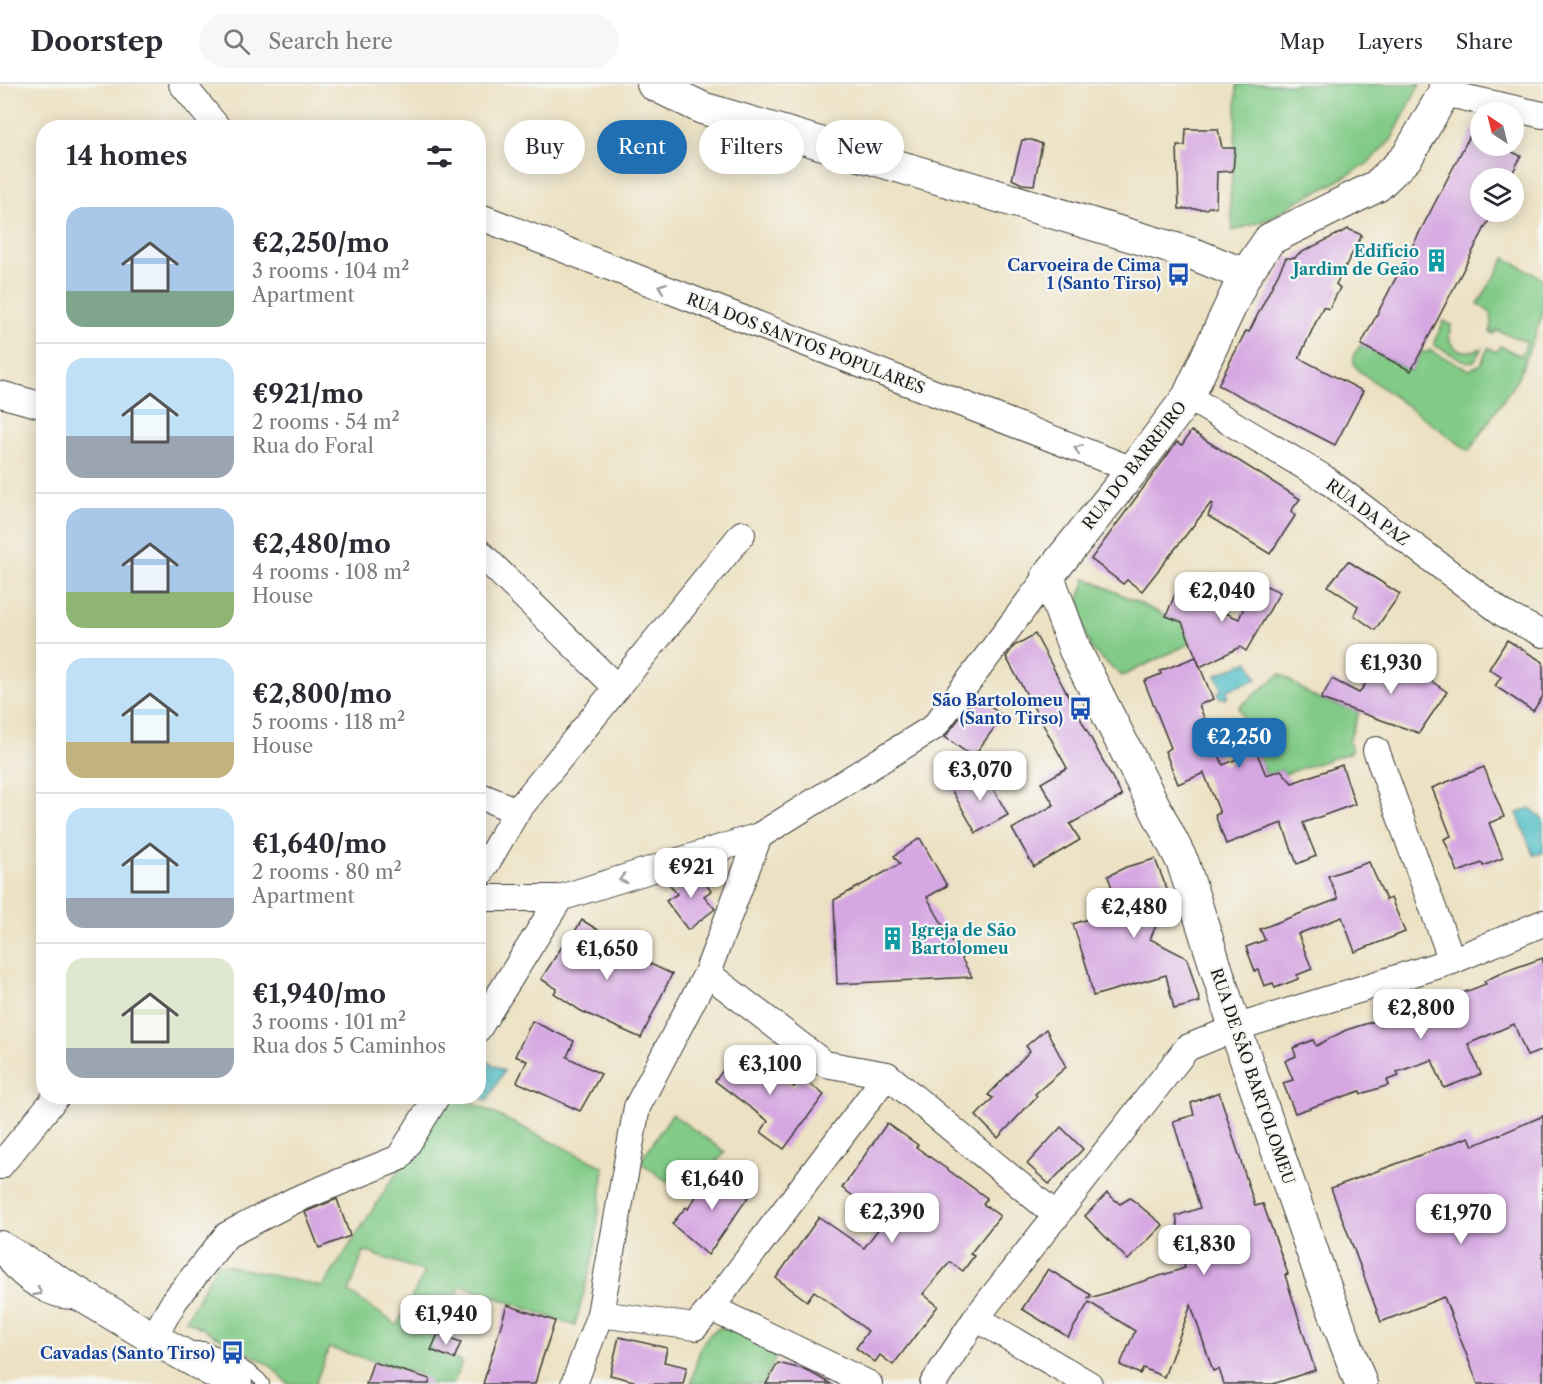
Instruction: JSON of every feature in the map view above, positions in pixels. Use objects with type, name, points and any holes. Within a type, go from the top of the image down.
[{"type":"street","points":[[182,84],[211,120]]},
{"type":"street","points":[[653,84],[702,108],[1196,255],[1245,275]]},
{"type":"street","points":[[1444,89],[1543,116]]},
{"type":"street","name":"RUA DO BARREIRO","points":[[1048,576],[1188,397],[1245,275],[1270,239],[1377,186],[1407,157],[1444,89]]},
{"type":"street","name":"RUA DOS SANTOS POPULARES","points":[[486,219],[1133,470]]},
{"type":"street","points":[[0,394],[36,404]]},
{"type":"street","name":"RUA DA PAZ","points":[[1188,397],[1324,478],[1503,615],[1543,633]]},
{"type":"street","points":[[486,864],[516,811],[742,534]]},
{"type":"street","points":[[486,559],[617,688]]},
{"type":"street","points":[[486,898],[560,898],[759,836],[934,727],[1048,576]]},
{"type":"street","name":"RUA DE SÃO BARTOLOMEU","points":[[1048,576],[1075,650],[1183,863],[1235,1028],[1361,1384]]},
{"type":"street","points":[[1376,750],[1452,960]]},
{"type":"street","points":[[486,798],[516,811]]},
{"type":"street","points":[[574,1384],[600,1314],[637,1107],[707,973],[759,836]]},
{"type":"street","points":[[486,1016],[560,898]]},
{"type":"street","points":[[933,1384],[976,1318],[1187,1048],[1235,1028],[1452,960],[1543,922]]},
{"type":"street","points":[[707,973],[825,1064],[887,1076],[1057,1216]]},
{"type":"street","points":[[600,1314],[696,1327],[887,1076]]},
{"type":"street","points":[[0,1166],[50,1104]]},
{"type":"street","points":[[153,1338],[175,1300],[227,1235],[295,1200],[399,1158],[432,1104]]},
{"type":"street","points":[[0,1247],[153,1338],[236,1384]]},
{"type":"street","points":[[711,1308],[869,1384]]},
{"type":"street","points":[[976,1318],[1089,1384]]},
{"type":"lane","points":[[0,1254],[5,1265],[18,1279],[55,1302],[75,1304],[90,1301]]},
{"type":"lane","points":[[180,1353],[190,1348],[205,1348],[249,1370],[263,1384]]},
{"type":"green space","points":[[1237,84],[1420,84],[1391,140],[1367,164],[1301,199],[1272,218],[1233,231],[1230,198],[1235,148]]},
{"type":"green space","points":[[1505,258],[1543,279],[1543,314],[1518,378],[1469,451],[1358,370],[1354,364],[1354,354],[1361,345],[1411,371],[1422,351],[1427,353],[1429,350],[1469,370],[1481,364],[1488,348],[1497,352],[1500,346],[1521,356],[1527,342],[1496,330],[1494,334],[1490,332],[1491,313],[1478,304]]},
{"type":"green space","points":[[1444,321],[1451,325],[1450,340],[1456,348],[1467,351],[1482,348],[1474,361],[1466,362],[1434,345]]},
{"type":"green space","points":[[1086,578],[1166,616],[1212,633],[1122,676],[1092,650],[1085,633],[1079,600]]},
{"type":"green space","points":[[1281,674],[1314,697],[1359,712],[1349,741],[1352,752],[1285,774],[1281,770],[1266,775],[1239,707]]},
{"type":"green space","points":[[441,1104],[474,1104],[604,1167],[594,1254],[575,1326],[461,1285],[431,1350],[462,1362],[453,1384],[417,1384],[419,1374],[329,1348],[315,1384],[288,1384],[270,1365],[186,1320],[217,1263],[323,1287]],"holes":[[[364,1251],[425,1272],[397,1325],[349,1292]]]},
{"type":"green space","points":[[672,1114],[725,1152],[689,1197],[640,1162]]},
{"type":"green space","points":[[719,1328],[731,1329],[778,1353],[763,1384],[691,1384],[702,1345],[712,1332]]},
{"type":"water","points":[[1249,661],[1257,679],[1227,690],[1226,699],[1219,697],[1218,693],[1222,689],[1216,675]]},
{"type":"water","points":[[1530,808],[1543,819],[1543,853],[1534,855],[1517,813]]},
{"type":"water","points":[[487,1061],[504,1071],[487,1101],[486,1100]]},
{"type":"building","points":[[1186,129],[1218,129],[1222,148],[1235,148],[1233,171],[1217,172],[1216,207],[1179,209],[1177,146],[1185,146]]},
{"type":"building","name":"Edifício Jardim de Geão","points":[[1470,135],[1470,156],[1521,156],[1515,168],[1470,168],[1470,222],[1488,222],[1411,371],[1361,345]]},
{"type":"building","points":[[1022,140],[1032,140],[1042,144],[1034,185],[1022,184],[1012,179]]},
{"type":"building","points":[[1348,229],[1362,235],[1336,284],[1340,288],[1329,309],[1323,307],[1299,358],[1363,391],[1335,445],[1218,385],[1246,331],[1249,332],[1286,258],[1295,258],[1298,254]]},
{"type":"building","points":[[1191,431],[1300,499],[1291,511],[1295,516],[1270,554],[1208,516],[1213,504],[1211,503],[1142,591],[1127,580],[1123,584],[1091,559],[1177,442],[1182,445]]},
{"type":"building","points":[[1348,561],[1400,594],[1375,630],[1354,615],[1358,606],[1328,586]]},
{"type":"building","points":[[1255,581],[1280,592],[1246,651],[1240,647],[1200,667],[1182,622],[1166,616],[1176,592],[1239,619]]},
{"type":"building","points":[[1035,634],[1122,796],[1070,824],[1080,840],[1034,867],[1012,829],[1054,805],[1041,783],[1067,768],[1006,657],[1014,646]]},
{"type":"building","points":[[1507,640],[1543,662],[1543,696],[1533,711],[1495,686],[1501,677],[1489,669]]},
{"type":"building","points":[[1388,651],[1447,692],[1419,733],[1321,699],[1332,679],[1359,693]]},
{"type":"building","points":[[1196,657],[1213,699],[1199,705],[1223,765],[1256,751],[1266,775],[1281,770],[1292,783],[1342,765],[1355,804],[1303,823],[1316,856],[1297,864],[1282,823],[1226,844],[1215,815],[1220,813],[1204,773],[1178,784],[1165,751],[1171,748],[1144,681],[1161,674],[1160,671]]},
{"type":"building","points":[[976,696],[1003,716],[973,757],[945,737]]},
{"type":"building","points":[[1484,767],[1504,817],[1489,823],[1503,858],[1458,872],[1444,839],[1451,836],[1432,788]]},
{"type":"building","points":[[983,771],[1008,815],[976,833],[951,789]]},
{"type":"building","name":"Igreja de São Bartolomeu","points":[[920,838],[947,886],[927,897],[972,977],[837,984],[834,900],[900,864],[894,856]]},
{"type":"building","points":[[1155,859],[1168,892],[1168,900],[1150,939],[1187,958],[1200,1002],[1174,1009],[1166,975],[1093,996],[1088,971],[1073,924],[1119,909],[1108,876],[1126,867]]},
{"type":"building","points":[[1369,862],[1386,900],[1391,898],[1405,932],[1355,952],[1342,917],[1298,934],[1312,969],[1297,975],[1298,979],[1275,988],[1273,983],[1264,986],[1258,970],[1255,971],[1246,947],[1265,940],[1260,929],[1338,899],[1328,876]]},
{"type":"building","points":[[696,871],[711,891],[704,896],[715,909],[688,930],[666,901],[677,894],[670,885],[683,875]]},
{"type":"building","points":[[582,920],[614,940],[610,945],[672,974],[641,1038],[581,1011],[554,993],[557,989],[541,979]]},
{"type":"building","points":[[1543,958],[1543,1050],[1527,1056],[1514,1024],[1468,1044],[1481,1074],[1444,1088],[1432,1060],[1397,1072],[1399,1076],[1387,1080],[1389,1085],[1361,1094],[1360,1091],[1295,1113],[1283,1083],[1293,1080],[1285,1061],[1296,1056],[1293,1048],[1313,1040],[1316,1046],[1346,1030],[1378,1020],[1380,1026],[1413,1012],[1411,1004],[1440,995],[1442,1001],[1486,984],[1484,981],[1506,971]]},
{"type":"building","points":[[532,1021],[574,1041],[567,1057],[601,1074],[580,1111],[517,1082],[527,1061],[515,1056]]},
{"type":"building","points":[[1046,1029],[1066,1067],[1035,1094],[1037,1096],[998,1138],[976,1116],[993,1098],[988,1095],[1030,1051],[1026,1046]]},
{"type":"building","points":[[739,1048],[794,1087],[801,1077],[824,1095],[784,1149],[761,1132],[768,1121],[715,1081]]},
{"type":"building","points":[[1219,1092],[1255,1206],[1263,1204],[1288,1274],[1285,1275],[1315,1370],[1273,1384],[1224,1384],[1219,1369],[1213,1371],[1191,1305],[1164,1377],[1143,1368],[1140,1374],[1120,1365],[1135,1331],[1089,1302],[1068,1337],[1022,1309],[1048,1269],[1091,1295],[1087,1299],[1185,1268],[1176,1216],[1200,1208],[1173,1121],[1194,1115],[1191,1103]]},
{"type":"building","points":[[1543,1116],[1543,1384],[1478,1384],[1444,1297],[1381,1322],[1331,1188],[1469,1137],[1473,1146]]},
{"type":"building","points":[[887,1123],[918,1145],[916,1147],[987,1198],[983,1204],[1000,1216],[970,1254],[974,1256],[963,1271],[950,1262],[923,1294],[938,1306],[893,1365],[880,1355],[875,1362],[856,1348],[868,1331],[814,1291],[807,1301],[776,1278],[819,1217],[864,1248],[886,1219],[842,1188]]},
{"type":"building","points":[[1061,1127],[1083,1149],[1049,1184],[1027,1164]]},
{"type":"building","points":[[715,1167],[751,1193],[708,1255],[672,1224],[686,1207],[688,1209]]},
{"type":"building","points":[[1107,1193],[1120,1204],[1130,1198],[1163,1225],[1128,1260],[1085,1216]]},
{"type":"building","points":[[337,1199],[350,1236],[319,1248],[305,1212]]},
{"type":"building","points":[[507,1305],[555,1321],[535,1384],[483,1384]]},
{"type":"building","points":[[438,1334],[461,1342],[454,1359],[431,1350]]},
{"type":"building","points":[[619,1337],[667,1348],[664,1362],[687,1367],[683,1384],[633,1384],[634,1381],[610,1375]]},
{"type":"building","points":[[373,1362],[430,1379],[429,1384],[366,1384]]},
{"type":"building","points":[[778,1363],[806,1370],[831,1384],[766,1384]]},
{"type":"place","name":"Edifício Jardim de Geão","points":[[1437,260]]},
{"type":"place","name":"Carvoeira de Cima 1 (Santo Tirso)","points":[[1179,274]]},
{"type":"place","name":"São Bartolomeu (Santo Tirso)","points":[[1081,709]]},
{"type":"place","name":"Igreja de São Bartolomeu","points":[[893,939]]},
{"type":"place","name":"Cavadas (Santo Tirso)","points":[[233,1353]]}]
